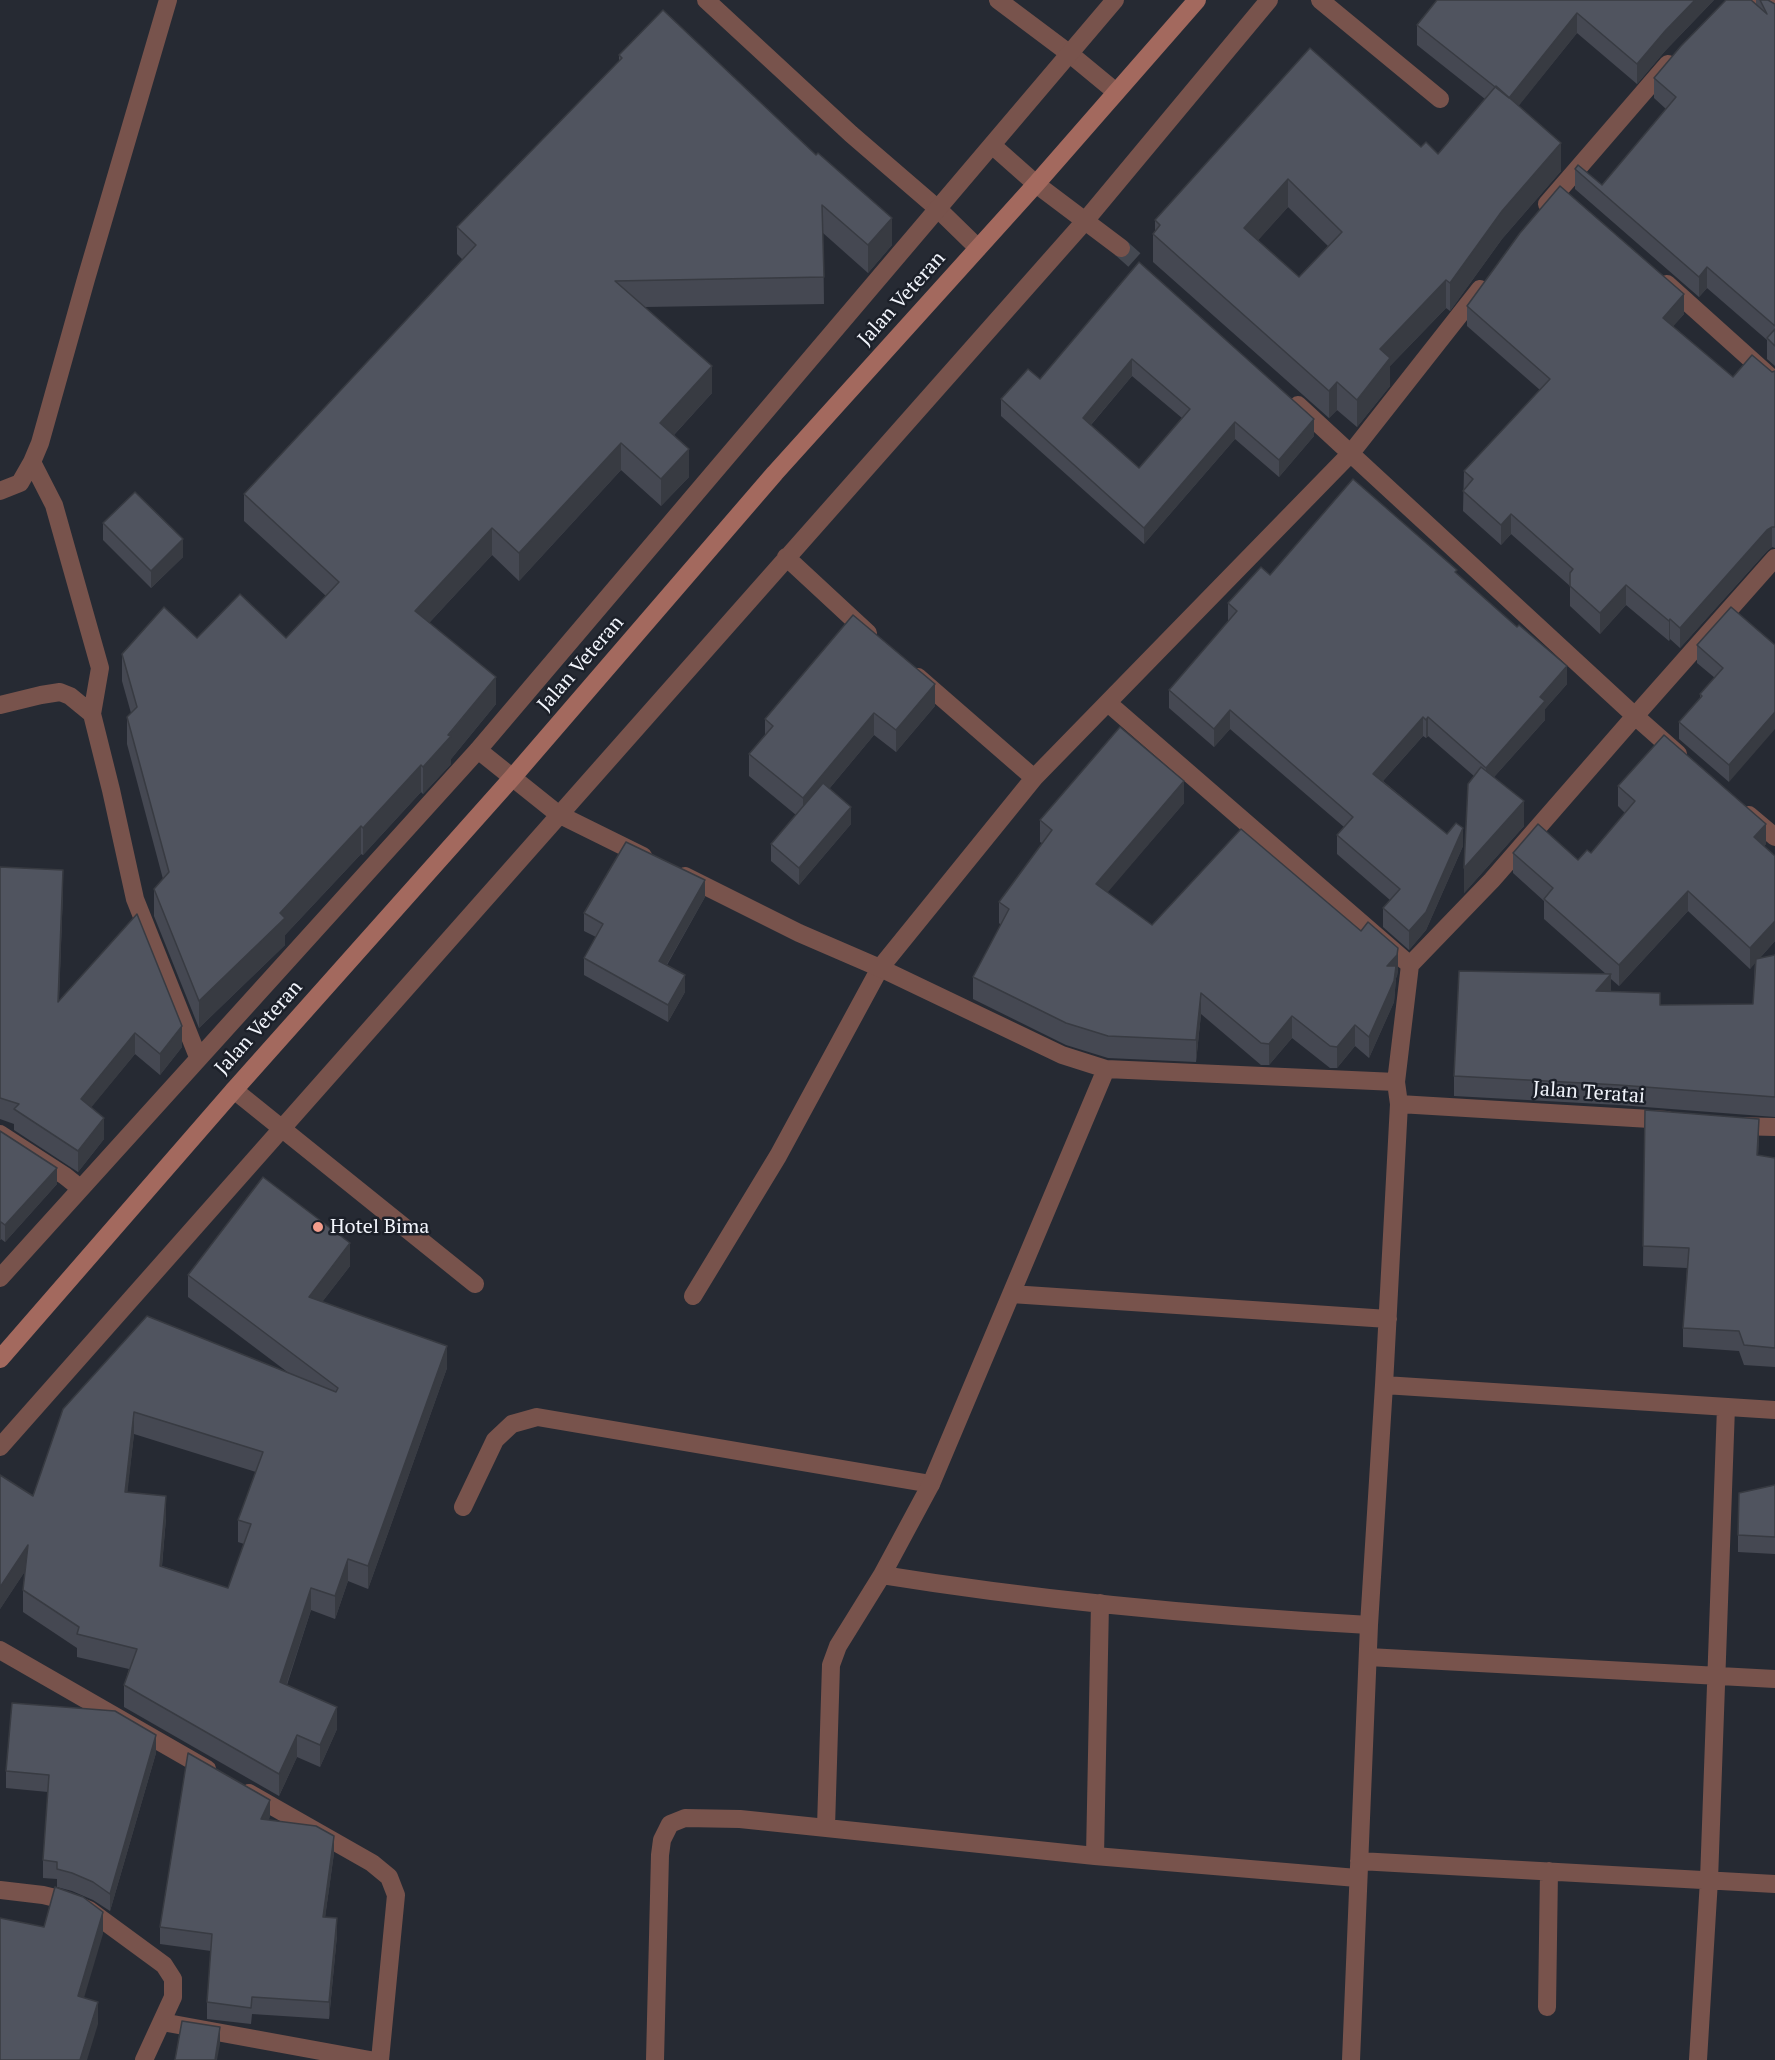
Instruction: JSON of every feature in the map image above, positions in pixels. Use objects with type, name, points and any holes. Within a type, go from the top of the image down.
[{"type":"main road","name":"Jalan Veteran","points":[[0,1359],[234,1090],[512,778],[775,473],[1197,0]]},
{"type":"street","points":[[0,491],[20,483],[40,443],[168,0]]},
{"type":"street","points":[[706,0],[851,134],[938,209],[978,248]]},
{"type":"street","points":[[998,0],[1116,92]]},
{"type":"street","points":[[0,1278],[478,750],[1115,0]]},
{"type":"street","points":[[0,1447],[1085,221],[1269,0]]},
{"type":"street","points":[[1320,0],[1440,99]]},
{"type":"street","points":[[1732,2],[1775,3]]},
{"type":"street","points":[[1538,214],[1681,51]]},
{"type":"street","points":[[992,146],[1121,248]]},
{"type":"street","points":[[1559,190],[1576,205]]},
{"type":"street","points":[[693,1296],[778,1156],[880,968],[1034,778],[1351,453],[1465,310],[1491,273]]},
{"type":"street","points":[[1654,273],[1775,381]]},
{"type":"street","points":[[1281,390],[1635,717],[1687,762]]},
{"type":"street","points":[[32,462],[54,505],[100,668],[92,714],[135,899],[198,1057]]},
{"type":"street","points":[[786,557],[877,641]]},
{"type":"street","points":[[1351,2060],[1369,1625],[1399,1104],[1396,1082],[1410,965],[1492,880],[1775,558]]},
{"type":"street","points":[[903,664],[1034,778]]},
{"type":"street","points":[[0,705],[60,692],[70,696],[92,714]]},
{"type":"street","points":[[1108,703],[1410,965]]},
{"type":"street","points":[[478,750],[558,814],[799,933],[880,968],[1062,1055],[1106,1069],[1396,1082]]},
{"type":"street","points":[[1740,807],[1775,837]]},
{"type":"street","points":[[826,1827],[831,1665],[838,1646],[882,1575],[931,1484],[1106,1069]]},
{"type":"street","points":[[234,1090],[475,1284]]},
{"type":"street","name":"Jalan Teratai","points":[[1399,1104],[1687,1122]]},
{"type":"street","points":[[1722,1125],[1775,1127]]},
{"type":"street","points":[[0,1134],[80,1188]]},
{"type":"street","points":[[1011,1294],[1388,1319]]},
{"type":"street","points":[[1384,1385],[1775,1410]]},
{"type":"street","points":[[1698,2060],[1709,1880],[1726,1407]]},
{"type":"street","points":[[464,1507],[495,1440],[512,1424],[537,1417],[931,1484]]},
{"type":"street","points":[[882,1575],[971,1589],[1100,1603],[1258,1619],[1369,1625]]},
{"type":"street","points":[[1095,1856],[1100,1603]]},
{"type":"street","points":[[0,1650],[344,1846],[372,1863],[389,1877],[396,1895],[380,2060]]},
{"type":"street","points":[[1368,1657],[1775,1679]]},
{"type":"street","points":[[655,2060],[660,1855],[662,1840],[670,1824],[685,1818],[826,1827],[1095,1856],[1358,1869],[1549,1871],[1775,1884]]},
{"type":"street","points":[[1547,2007],[1549,1871]]},
{"type":"street","points":[[0,1890],[43,1895],[68,1901],[89,1910],[164,1965],[173,1979],[172,1996],[144,2060]]},
{"type":"street","points":[[162,2022],[369,2060]]},
{"type":"building","points":[[1437,0],[1695,0],[1637,64],[1577,13],[1509,98],[1417,25]]},
{"type":"building","points":[[1726,0],[1751,0],[1767,14],[1760,0],[1768,0],[1775,4],[1775,326],[1707,267],[1699,277],[1575,169],[1578,165],[1602,185],[1676,97],[1654,78],[1681,46]]},
{"type":"building","points":[[663,10],[816,155],[818,153],[892,218],[868,245],[822,205],[824,277],[615,281],[712,366],[660,423],[689,449],[661,479],[621,443],[519,553],[492,528],[415,611],[496,677],[448,735],[451,736],[423,767],[421,765],[363,828],[361,826],[280,913],[285,918],[199,1001],[154,889],[169,872],[127,717],[137,707],[122,654],[164,607],[197,638],[240,594],[286,638],[339,582],[244,494],[476,245],[457,227],[622,58],[619,55]]},
{"type":"building","points":[[1310,48],[1421,147],[1426,142],[1438,154],[1496,86],[1561,143],[1502,211],[1450,283],[1446,280],[1380,349],[1390,358],[1357,400],[1337,382],[1329,391],[1153,234],[1160,225],[1155,220]],"holes":[[[1288,179],[1342,232],[1299,277],[1244,228]]]},
{"type":"building","points":[[1560,186],[1684,294],[1663,318],[1733,377],[1752,355],[1772,372],[1775,371],[1775,527],[1767,530],[1680,628],[1626,585],[1600,613],[1570,586],[1570,573],[1573,569],[1511,514],[1501,525],[1463,491],[1473,479],[1464,471],[1550,379],[1467,306],[1520,233]]},
{"type":"building","points":[[1139,262],[1314,419],[1279,460],[1235,422],[1144,528],[1001,399],[1028,369],[1040,379]],"holes":[[[1132,359],[1190,409],[1139,468],[1083,418]]]},
{"type":"building","points":[[1775,329],[1775,346],[1767,338]]},
{"type":"building","points":[[1353,479],[1457,570],[1455,572],[1517,627],[1519,625],[1567,666],[1540,697],[1545,701],[1486,768],[1428,717],[1426,720],[1423,717],[1373,774],[1447,834],[1456,823],[1463,828],[1426,912],[1409,931],[1383,908],[1400,889],[1337,835],[1353,817],[1230,710],[1214,729],[1169,690],[1237,611],[1228,603],[1261,567],[1270,575]]},
{"type":"building","points":[[135,492],[183,539],[151,571],[103,523]]},
{"type":"building","points":[[1731,607],[1775,645],[1775,712],[1729,765],[1679,722],[1723,668],[1697,645]]},
{"type":"building","points":[[853,615],[935,684],[896,730],[874,713],[803,798],[749,754],[773,726],[765,719]]},
{"type":"building","points":[[1120,727],[1184,781],[1096,884],[1152,925],[1241,829],[1361,931],[1368,922],[1398,948],[1397,955],[1387,966],[1396,966],[1394,981],[1369,1037],[1355,1025],[1337,1047],[1330,1046],[1292,1016],[1269,1044],[1261,1043],[1201,993],[1196,1040],[1108,1036],[1066,1023],[973,977],[1009,909],[999,902],[1052,830],[1040,820]]},
{"type":"building","points":[[1664,735],[1766,824],[1754,837],[1775,856],[1775,921],[1750,948],[1688,891],[1619,965],[1544,899],[1553,888],[1513,853],[1538,824],[1578,860],[1587,850],[1591,853],[1635,801],[1618,786]]},
{"type":"building","points":[[1481,767],[1524,801],[1464,868],[1468,784]]},
{"type":"building","points":[[823,783],[851,807],[799,868],[771,844]]},
{"type":"building","points":[[626,842],[705,880],[659,961],[685,975],[668,1005],[584,958],[603,924],[584,913]]},
{"type":"building","points":[[0,867],[63,870],[58,1002],[137,914],[182,1026],[160,1054],[135,1033],[81,1099],[104,1118],[78,1151],[14,1109],[19,1104],[0,1098]]},
{"type":"building","points":[[1775,955],[1775,1097],[1454,1076],[1459,971],[1611,974],[1596,991],[1660,993],[1660,1005],[1753,1004],[1756,959]]},
{"type":"building","points":[[1645,1110],[1759,1119],[1757,1155],[1775,1158],[1775,1348],[1744,1345],[1739,1331],[1683,1328],[1689,1248],[1643,1246]]},
{"type":"building","points":[[0,1131],[57,1168],[5,1225],[1,1222],[0,1224]]},
{"type":"building","points":[[263,1177],[350,1243],[309,1297],[447,1346],[368,1566],[348,1559],[335,1596],[311,1588],[280,1682],[337,1707],[320,1745],[297,1735],[279,1774],[124,1685],[137,1649],[77,1634],[79,1627],[23,1590],[28,1545],[0,1587],[0,1475],[33,1496],[63,1409],[147,1316],[336,1392],[338,1388],[188,1275]],"holes":[[[134,1412],[263,1452],[238,1520],[251,1524],[228,1588],[160,1566],[166,1496],[125,1492]]]},
{"type":"building","points":[[1775,1485],[1775,1537],[1738,1535],[1739,1493]]},
{"type":"building","points":[[12,1703],[115,1711],[156,1735],[110,1894],[93,1882],[57,1869],[57,1862],[43,1860],[49,1775],[6,1771]]},
{"type":"building","points":[[188,1753],[270,1800],[261,1819],[316,1826],[334,1836],[323,1917],[337,1918],[329,2002],[252,1997],[251,2008],[207,2002],[212,1934],[160,1927]]},
{"type":"building","points":[[55,1887],[83,1897],[103,1912],[78,1996],[98,2002],[80,2060],[0,2060],[0,1918],[44,1927]]},
{"type":"building","points":[[182,2021],[220,2027],[215,2060],[175,2060]]},
{"type":"tunnel","points":[[1121,248],[1141,266]]},
{"type":"place","name":"Hotel Bima","points":[[318,1227]]}]
